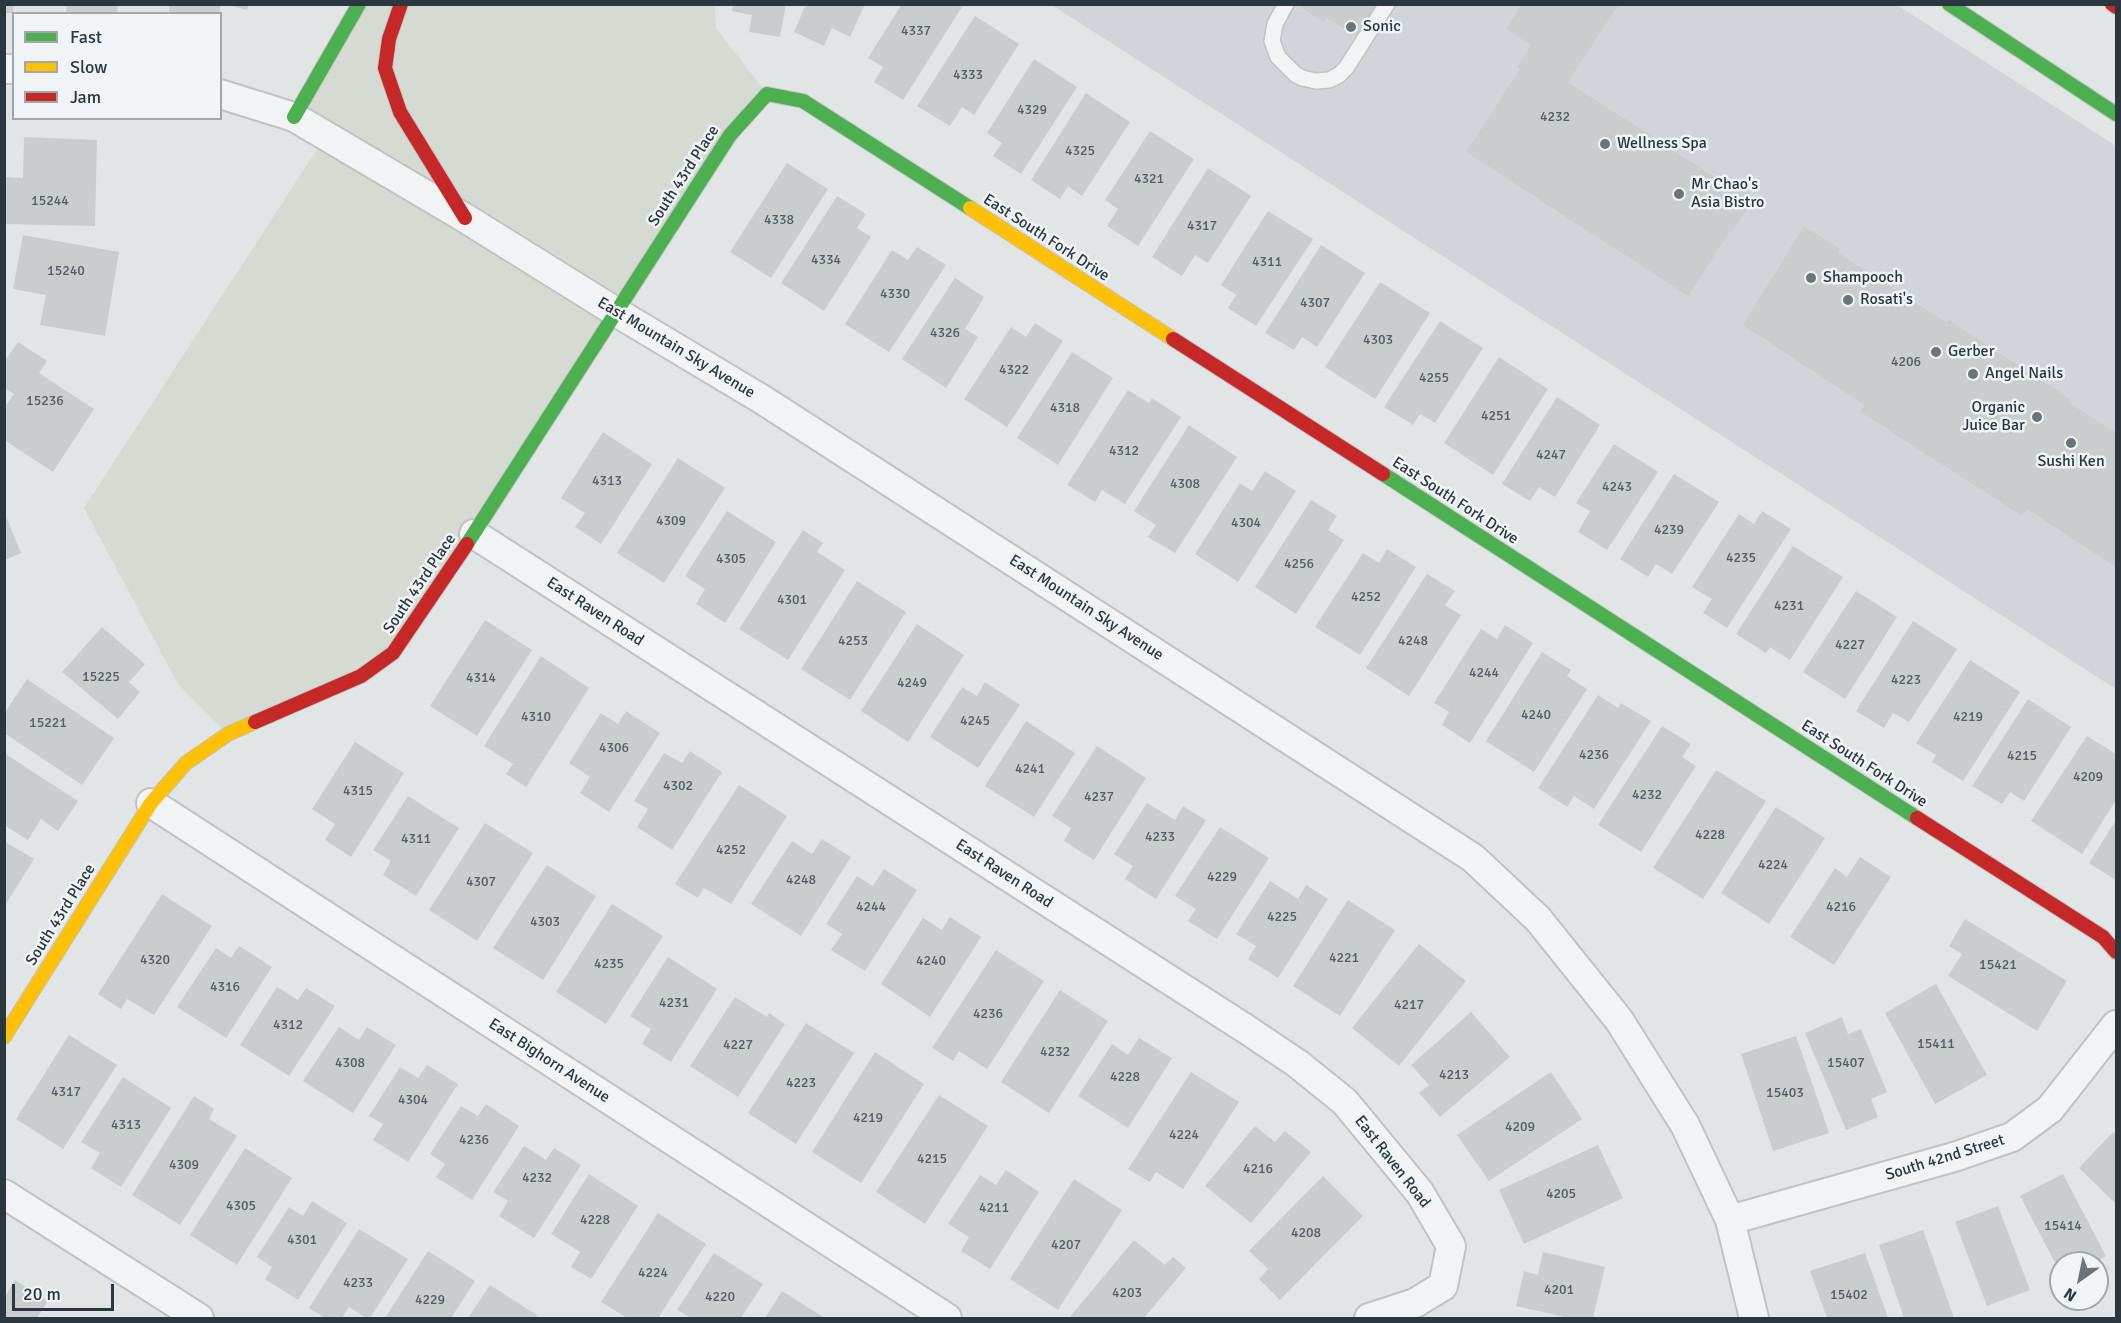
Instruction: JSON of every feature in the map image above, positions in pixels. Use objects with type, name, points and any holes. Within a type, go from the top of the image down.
[{"type":"street","points":[[294,117],[359,4]]},
{"type":"street","points":[[401,4],[389,39],[385,68],[400,112],[465,218]]},
{"type":"street","points":[[1948,4],[2116,114]]},
{"type":"street","points":[[2112,4],[2116,7]]},
{"type":"street","name":"South 43rd Place","points":[[4,1037],[152,803],[186,763],[228,734],[361,676],[393,653],[474,534],[730,135],[767,94]]},
{"type":"street","name":"East South Fork Drive","points":[[767,94],[803,101],[2103,937],[2116,952]]},
{"type":"street","name":"East Mountain Sky Avenue","points":[[222,95],[294,117],[465,218],[763,400],[1473,858],[1538,919],[1619,1020],[1685,1125],[1730,1220],[1754,1318]]},
{"type":"street","name":"East Raven Road","points":[[474,534],[1298,1064],[1345,1102],[1420,1193],[1451,1246],[1443,1286],[1415,1303],[1369,1318]]},
{"type":"street","name":"East Bighorn Avenue","points":[[152,803],[947,1318]]},
{"type":"street","name":"South 42nd Street","points":[[1730,1220],[1954,1157],[2012,1137],[2050,1109],[2116,1025]]},
{"type":"street","points":[[4,1194],[199,1318]]},
{"type":"lane","points":[[1286,4],[1275,24],[1272,41],[1278,57],[1294,74],[1316,81],[1329,80],[1346,68],[1387,4]]},
{"type":"shaded area","points":[[359,5],[715,5],[716,28],[767,94],[393,653],[228,734],[178,684],[84,508],[325,137],[294,117]]},
{"type":"shaded area","points":[[1052,5],[1897,5],[2116,146],[2116,689]]},
{"type":"building","points":[[4,4],[14,4],[12,13],[4,13]]},
{"type":"building","points":[[67,4],[118,4],[117,12],[66,12]]},
{"type":"building","points":[[170,4],[221,4],[219,12],[168,12]]},
{"type":"building","points":[[225,4],[249,4],[247,10]]},
{"type":"building","points":[[733,4],[786,4],[780,37],[749,32],[752,15],[732,11]]},
{"type":"building","points":[[806,4],[865,4],[850,37],[832,28],[824,46],[794,32]]},
{"type":"building","points":[[902,4],[964,4],[903,100],[874,82],[883,67],[868,58]]},
{"type":"building","name":"Sonic","points":[[1304,4],[1376,4],[1356,36],[1327,18],[1323,22],[1302,8]]},
{"type":"building","points":[[1522,4],[1619,4],[1568,82],[1716,178],[1719,174],[1755,198],[1732,232],[1730,231],[1688,296],[1466,152],[1520,69],[1517,67],[1531,45],[1506,29]]},
{"type":"building","points":[[975,16],[1019,44],[974,115],[962,107],[950,126],[917,106]]},
{"type":"building","points":[[1034,59],[1077,87],[1021,174],[993,156],[1002,143],[987,133]]},
{"type":"building","points":[[1086,93],[1130,122],[1082,196],[1068,186],[1060,199],[1031,180]]},
{"type":"building","points":[[1150,131],[1194,159],[1138,246],[1107,226],[1118,209],[1105,200]]},
{"type":"building","points":[[24,137],[97,140],[95,226],[4,224],[4,177],[23,178]]},
{"type":"building","points":[[787,163],[828,189],[771,278],[730,252]]},
{"type":"building","points":[[1208,168],[1251,196],[1208,263],[1195,255],[1182,276],[1152,257]]},
{"type":"building","points":[[837,196],[866,214],[857,228],[871,237],[824,311],[781,283]]},
{"type":"building","points":[[1268,211],[1313,239],[1256,326],[1228,308],[1236,295],[1221,285]]},
{"type":"building","points":[[1804,226],[1840,249],[1838,253],[1947,323],[1949,320],[2070,399],[2068,402],[2116,433],[2116,567],[2027,509],[2022,516],[1861,412],[1865,405],[1743,325]]},
{"type":"building","points":[[23,235],[119,252],[105,336],[40,325],[46,295],[13,289]]},
{"type":"building","points":[[1321,245],[1365,273],[1317,347],[1302,337],[1294,350],[1265,333]]},
{"type":"building","points":[[917,247],[946,265],[889,352],[845,324],[892,250],[908,260]]},
{"type":"building","points":[[955,278],[984,297],[965,329],[978,337],[946,388],[902,359]]},
{"type":"building","points":[[1380,282],[1430,313],[1375,399],[1325,367]]},
{"type":"building","points":[[1440,321],[1483,348],[1435,423],[1420,414],[1413,425],[1384,407]]},
{"type":"building","points":[[1035,323],[1063,341],[1007,427],[964,399],[1011,327],[1026,337]]},
{"type":"building","points":[[18,342],[47,361],[39,373],[94,409],[53,472],[4,440],[4,408],[14,394],[4,388],[4,362]]},
{"type":"building","points":[[1072,352],[1113,378],[1058,465],[1017,438]]},
{"type":"building","points":[[1499,357],[1548,389],[1493,475],[1444,443]]},
{"type":"building","points":[[1128,390],[1149,403],[1152,398],[1181,417],[1125,504],[1102,490],[1095,502],[1067,485]]},
{"type":"building","points":[[1557,397],[1600,425],[1555,497],[1539,487],[1530,501],[1502,484]]},
{"type":"building","points":[[1189,425],[1237,457],[1175,553],[1148,537],[1156,525],[1134,511]]},
{"type":"building","points":[[603,432],[652,464],[601,544],[575,527],[585,513],[561,498]]},
{"type":"building","points":[[1614,444],[1658,472],[1607,550],[1578,532],[1590,511],[1576,503]]},
{"type":"building","points":[[678,458],[725,488],[664,583],[617,553]]},
{"type":"building","points":[[1265,471],[1296,491],[1238,582],[1195,554],[1240,483],[1252,491]]},
{"type":"building","points":[[1674,474],[1719,502],[1672,574],[1656,564],[1648,577],[1620,559]]},
{"type":"building","points":[[1311,500],[1337,516],[1328,530],[1344,540],[1296,614],[1255,587]]},
{"type":"building","points":[[727,511],[776,542],[725,623],[696,604],[705,589],[685,576]]},
{"type":"building","points":[[1762,511],[1791,529],[1727,628],[1703,613],[1712,599],[1692,587],[1739,514],[1754,524]]},
{"type":"building","points":[[5,514],[21,553],[5,560]]},
{"type":"building","points":[[803,530],[823,543],[817,552],[845,570],[788,660],[739,629]]},
{"type":"building","points":[[1793,546],[1843,577],[1790,660],[1770,647],[1766,653],[1736,634]]},
{"type":"building","points":[[1387,549],[1416,567],[1360,655],[1315,627],[1363,553],[1379,563]]},
{"type":"building","points":[[1427,574],[1455,591],[1445,605],[1461,615],[1409,696],[1366,668]]},
{"type":"building","points":[[857,581],[906,612],[850,700],[801,669]]},
{"type":"building","points":[[1856,591],[1897,617],[1845,699],[1803,672]]},
{"type":"building","points":[[485,620],[532,650],[477,736],[430,706]]},
{"type":"building","points":[[1913,621],[1957,649],[1909,722],[1893,713],[1884,728],[1856,711]]},
{"type":"building","points":[[917,624],[964,655],[908,742],[861,711]]},
{"type":"building","points":[[1505,625],[1533,643],[1470,743],[1442,725],[1449,712],[1434,703],[1481,629],[1497,639]]},
{"type":"building","points":[[102,627],[145,664],[129,682],[140,692],[118,719],[62,672]]},
{"type":"building","points":[[1542,652],[1571,670],[1567,676],[1587,689],[1534,772],[1486,741]]},
{"type":"building","points":[[541,656],[589,688],[526,787],[506,774],[513,764],[484,746]]},
{"type":"building","points":[[1970,660],[2020,692],[1963,781],[1932,762],[1936,755],[1916,743]]},
{"type":"building","points":[[27,679],[114,738],[82,785],[4,733],[4,714]]},
{"type":"building","points":[[985,682],[1020,705],[978,768],[930,737],[962,687],[977,696]]},
{"type":"building","points":[[1598,695],[1618,708],[1621,703],[1651,721],[1594,809],[1574,796],[1567,807],[1538,788]]},
{"type":"building","points":[[2028,699],[2071,727],[2024,801],[2010,792],[2002,804],[1972,786]]},
{"type":"building","points":[[626,711],[660,733],[609,812],[580,793],[590,777],[569,763],[601,713],[618,724]]},
{"type":"building","points":[[1026,721],[1075,753],[1034,817],[985,786]]},
{"type":"building","points":[[1662,726],[1691,744],[1682,757],[1696,766],[1641,852],[1598,825]]},
{"type":"building","points":[[2087,736],[2116,754],[2116,800],[2082,854],[2031,821]]},
{"type":"building","points":[[355,742],[404,773],[351,857],[325,840],[335,824],[312,809]]},
{"type":"building","points":[[1097,746],[1146,778],[1094,860],[1064,841],[1071,828],[1052,816]]},
{"type":"building","points":[[690,751],[722,772],[672,850],[637,827],[648,809],[634,801],[664,753],[682,763]]},
{"type":"building","points":[[4,753],[78,801],[58,831],[41,819],[28,840],[4,825]]},
{"type":"building","points":[[1716,770],[1766,801],[1703,899],[1653,868]]},
{"type":"building","points":[[739,785],[787,816],[731,904],[704,888],[698,898],[675,884]]},
{"type":"building","points":[[408,796],[459,828],[416,896],[383,875],[391,861],[373,850]]},
{"type":"building","points":[[1147,803],[1175,820],[1183,806],[1206,820],[1156,899],[1125,879],[1133,866],[1114,854]]},
{"type":"building","points":[[1776,807],[1825,838],[1769,924],[1721,893]]},
{"type":"building","points":[[2116,820],[2116,880],[2089,863]]},
{"type":"building","points":[[485,823],[533,853],[477,941],[429,910]]},
{"type":"building","points":[[1220,827],[1269,858],[1217,939],[1188,921],[1196,909],[1175,896]]},
{"type":"building","points":[[822,839],[851,857],[801,936],[751,904],[792,841],[812,854]]},
{"type":"building","points":[[4,841],[34,859],[4,907]]},
{"type":"building","points":[[1860,857],[1891,877],[1834,965],[1790,937],[1835,868],[1847,877]]},
{"type":"building","points":[[547,865],[596,896],[543,980],[493,948]]},
{"type":"building","points":[[884,869],[917,890],[865,971],[831,950],[842,934],[826,924],[857,876],[873,886]]},
{"type":"building","points":[[1270,881],[1298,899],[1306,885],[1328,899],[1278,978],[1248,959],[1256,946],[1236,934]]},
{"type":"building","points":[[162,894],[212,926],[154,1015],[127,999],[121,1009],[98,994]]},
{"type":"building","points":[[1348,900],[1395,930],[1340,1016],[1293,986]]},
{"type":"building","points":[[612,904],[663,936],[606,1024],[556,992]]},
{"type":"building","points":[[950,917],[981,937],[930,1017],[881,984],[923,918],[942,930]]},
{"type":"building","points":[[1965,919],[2067,981],[2037,1031],[1948,976],[1962,954],[1949,946]]},
{"type":"building","points":[[1419,944],[1466,981],[1399,1066],[1352,1028]]},
{"type":"building","points":[[239,946],[272,967],[226,1038],[177,1007],[216,948],[231,958]]},
{"type":"building","points":[[996,950],[1044,981],[987,1069],[959,1051],[953,1061],[932,1048]]},
{"type":"building","points":[[668,957],[717,989],[671,1062],[642,1044],[651,1029],[630,1016]]},
{"type":"building","points":[[1936,984],[1987,1075],[1935,1104],[1885,1013]]},
{"type":"building","points":[[277,987],[298,1000],[306,988],[335,1006],[289,1076],[240,1045]]},
{"type":"building","points":[[1060,990],[1108,1021],[1049,1113],[1001,1082]]},
{"type":"building","points":[[735,997],[767,1017],[769,1013],[785,1024],[738,1097],[690,1066]]},
{"type":"building","points":[[1471,1012],[1510,1057],[1440,1117],[1419,1093],[1429,1085],[1411,1065]]},
{"type":"building","points":[[1842,1017],[1848,1034],[1861,1029],[1887,1092],[1871,1099],[1878,1117],[1846,1130],[1805,1033]]},
{"type":"building","points":[[806,1023],[854,1053],[796,1144],[748,1113]]},
{"type":"building","points":[[339,1027],[359,1040],[367,1027],[396,1045],[353,1113],[303,1081]]},
{"type":"building","points":[[69,1035],[117,1065],[63,1149],[16,1119]]},
{"type":"building","points":[[1796,1036],[1829,1133],[1773,1151],[1741,1054]]},
{"type":"building","points":[[1139,1038],[1172,1058],[1128,1128],[1078,1096],[1112,1044],[1128,1055]]},
{"type":"building","points":[[875,1052],[924,1084],[861,1183],[812,1152]]},
{"type":"building","points":[[427,1065],[458,1084],[408,1162],[373,1140],[383,1124],[369,1116],[400,1067],[418,1078]]},
{"type":"building","points":[[1191,1072],[1239,1102],[1183,1189],[1156,1172],[1150,1182],[1128,1169]]},
{"type":"building","points":[[1551,1072],[1582,1119],[1489,1181],[1457,1135]]},
{"type":"building","points":[[123,1077],[171,1108],[121,1187],[91,1168],[100,1153],[81,1142]]},
{"type":"building","points":[[939,1095],[988,1126],[925,1224],[876,1192]]},
{"type":"building","points":[[194,1096],[214,1109],[209,1119],[237,1136],[180,1225],[132,1195]]},
{"type":"building","points":[[486,1104],[519,1126],[472,1200],[436,1177],[445,1164],[430,1154],[461,1106],[478,1116]]},
{"type":"building","points":[[1255,1126],[1275,1142],[1285,1131],[1311,1152],[1251,1223],[1205,1186]]},
{"type":"building","points":[[2113,1132],[2116,1135],[2116,1204],[2079,1168]]},
{"type":"building","points":[[1598,1145],[1623,1198],[1524,1244],[1499,1190]]},
{"type":"building","points":[[524,1146],[546,1160],[554,1148],[581,1165],[534,1238],[499,1216],[508,1201],[493,1192]]},
{"type":"building","points":[[245,1148],[292,1178],[237,1265],[190,1235]]},
{"type":"building","points":[[1006,1170],[1039,1192],[990,1269],[961,1251],[969,1237],[948,1224],[980,1175],[996,1185]]},
{"type":"building","points":[[589,1174],[638,1206],[591,1279],[571,1267],[580,1252],[551,1234]]},
{"type":"building","points":[[2063,1174],[2103,1251],[2049,1251],[2020,1196]]},
{"type":"building","points":[[1323,1176],[1363,1216],[1280,1300],[1259,1279],[1268,1269],[1249,1251]]},
{"type":"building","points":[[1074,1179],[1122,1210],[1058,1310],[1010,1279]]},
{"type":"building","points":[[312,1201],[347,1223],[298,1300],[265,1279],[272,1267],[257,1257],[289,1207],[303,1216]]},
{"type":"building","points":[[1998,1206],[2030,1290],[1987,1306],[1955,1222]]},
{"type":"building","points":[[658,1213],[706,1244],[658,1318],[627,1318],[601,1302]]},
{"type":"building","points":[[359,1229],[408,1259],[370,1318],[366,1318],[349,1307],[342,1318],[325,1318],[309,1308]]},
{"type":"building","points":[[1923,1230],[1954,1318],[1904,1318],[1879,1245]]},
{"type":"building","points":[[1134,1240],[1165,1265],[1173,1257],[1186,1268],[1144,1318],[1069,1318]]},
{"type":"building","points":[[428,1251],[475,1281],[451,1318],[385,1318]]},
{"type":"building","points":[[1543,1252],[1605,1267],[1593,1318],[1569,1318],[1516,1306],[1524,1271],[1538,1275]]},
{"type":"building","points":[[714,1253],[763,1284],[741,1318],[691,1318],[677,1310]]},
{"type":"building","points":[[1865,1253],[1888,1318],[1827,1318],[1810,1271]]},
{"type":"building","points":[[15,1280],[48,1301],[37,1318],[4,1318],[4,1294],[6,1295]]},
{"type":"building","points":[[490,1285],[537,1315],[535,1318],[468,1318]]},
{"type":"building","points":[[782,1291],[825,1318],[765,1318]]},
{"type":"traffic: fast","points":[[294,117],[359,4]]},
{"type":"traffic: fast","points":[[1949,4],[2116,114]]},
{"type":"traffic: fast","points":[[467,544],[730,135],[767,94],[803,101],[970,208]]},
{"type":"traffic: fast","points":[[1383,474],[1917,818]]},
{"type":"traffic: slow","points":[[970,208],[1173,339]]},
{"type":"traffic: slow","points":[[4,1037],[151,803],[186,763],[228,734],[255,722]]},
{"type":"traffic: jam","points":[[401,4],[389,39],[385,68],[400,112],[465,218]]},
{"type":"traffic: jam","points":[[2112,4],[2116,7]]},
{"type":"traffic: jam","points":[[1173,339],[1383,474]]},
{"type":"traffic: jam","points":[[255,722],[361,676],[393,653],[467,544]]},
{"type":"traffic: jam","points":[[1917,818],[2103,937],[2116,952]]},
{"type":"place","name":"Sonic","points":[[1351,27]]},
{"type":"place","name":"Wellness Spa","points":[[1605,144]]},
{"type":"place","name":"Mr Chao's Asia Bistro","points":[[1679,194]]},
{"type":"place","name":"Shampooch","points":[[1811,278]]},
{"type":"place","name":"Rosati's","points":[[1848,300]]},
{"type":"place","name":"Gerber","points":[[1936,352]]},
{"type":"place","name":"Angel Nails","points":[[1973,374]]},
{"type":"place","name":"Organic Juice Bar","points":[[2037,417]]},
{"type":"place","name":"Sushi Ken","points":[[2071,443]]}]
